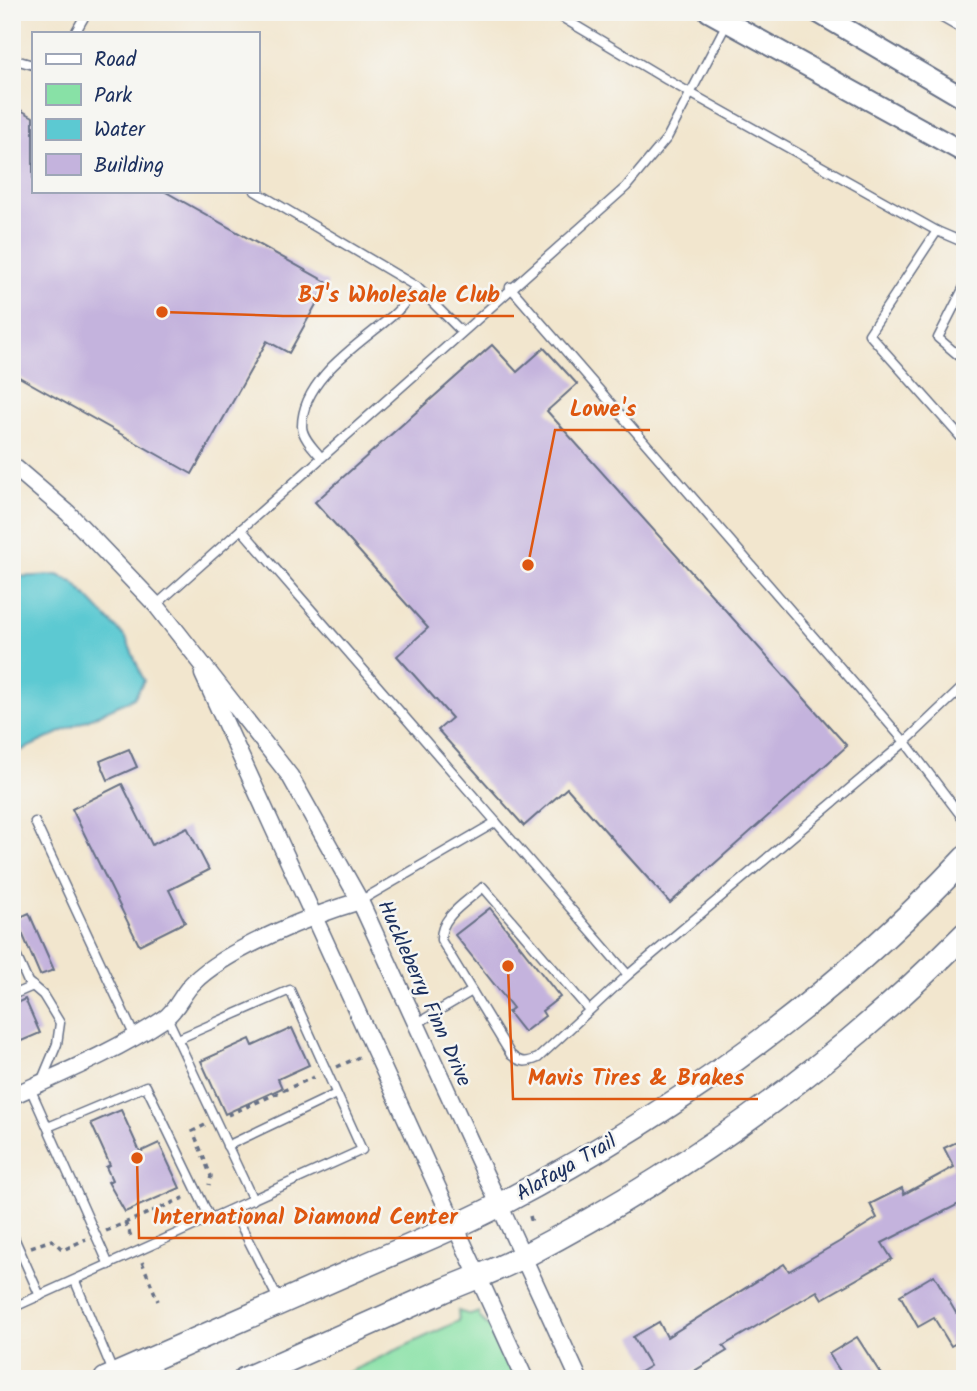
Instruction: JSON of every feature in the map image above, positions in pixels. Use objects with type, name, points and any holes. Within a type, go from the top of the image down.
[{"type":"main road","name":"Alafaya Trail","points":[[110,1377],[498,1206],[662,1111],[752,1049],[872,951],[965,858]]},
{"type":"main road","points":[[244,1379],[525,1256],[640,1191],[759,1113],[870,1025],[965,934]]},
{"type":"street","points":[[709,12],[730,18],[965,153]]},
{"type":"street","points":[[817,12],[965,99]]},
{"type":"street","name":"Huckleberry Finn Drive","points":[[12,465],[68,513],[156,605],[290,776],[360,901],[498,1206],[525,1256],[579,1379]]},
{"type":"street","name":"Huckleberry Finn Drive","points":[[191,649],[525,1379]]},
{"type":"street","points":[[12,1096],[135,1037],[167,1017],[192,983],[216,965],[314,914],[360,901]]},
{"type":"lane","points":[[76,32],[87,12]]},
{"type":"lane","points":[[554,12],[691,94],[937,231],[965,243]]},
{"type":"lane","points":[[932,12],[965,31]]},
{"type":"lane","points":[[156,605],[626,187],[667,138],[730,18]]},
{"type":"lane","points":[[12,59],[32,65]]},
{"type":"lane","points":[[258,192],[417,287],[461,331]]},
{"type":"lane","points":[[937,231],[869,334],[965,442]]},
{"type":"lane","points":[[965,285],[938,338],[965,361]]},
{"type":"lane","points":[[321,457],[303,434],[302,425],[313,394],[340,356],[395,314],[417,287]]},
{"type":"lane","points":[[510,288],[905,742],[965,821]]},
{"type":"lane","points":[[241,529],[628,975]]},
{"type":"lane","points":[[589,1010],[484,887],[446,919],[441,930],[441,940],[511,1055],[527,1063],[538,1058],[628,975],[905,742],[965,685]]},
{"type":"lane","points":[[35,822],[135,1037]]},
{"type":"lane","points":[[360,901],[496,822]]},
{"type":"lane","points":[[12,946],[33,986],[43,995],[60,1023],[57,1044],[35,1085],[48,1127],[109,1265]]},
{"type":"lane","points":[[12,995],[33,986]]},
{"type":"lane","points":[[12,1308],[362,1150],[289,990],[177,1039]]},
{"type":"lane","points":[[416,1024],[472,991]]},
{"type":"lane","points":[[167,1017],[253,1200]]},
{"type":"lane","points":[[48,1127],[146,1086],[211,1220]]},
{"type":"lane","points":[[228,1146],[336,1094]]},
{"type":"lane","points":[[233,1210],[280,1303]]},
{"type":"lane","points":[[12,1233],[40,1296]]},
{"type":"lane","points":[[75,1280],[110,1377]]},
{"type":"path","points":[[211,1181],[192,1131],[363,1056]]},
{"type":"path","points":[[20,1251],[52,1240],[63,1250],[190,1195]]},
{"type":"path","points":[[530,1216],[533,1223]]},
{"type":"green space","points":[[458,1311],[471,1315],[479,1312],[479,1317],[500,1337],[518,1379],[334,1379],[459,1321]]},
{"type":"water","points":[[58,575],[73,582],[126,638],[144,681],[134,698],[12,755],[12,577]]},
{"type":"building","points":[[12,105],[32,116],[32,192],[166,192],[328,283],[289,353],[267,341],[192,474],[12,373]]},
{"type":"building","points":[[492,345],[517,372],[544,348],[577,384],[547,411],[847,746],[670,903],[567,788],[524,826],[438,730],[452,718],[397,656],[428,628],[315,502]]},
{"type":"building","points":[[129,749],[137,767],[108,780],[100,761]]},
{"type":"building","points":[[122,784],[152,845],[187,827],[209,870],[169,890],[185,922],[139,945],[72,809]]},
{"type":"building","points":[[490,908],[560,997],[542,1011],[545,1016],[524,1032],[508,1012],[513,1008],[455,935]]},
{"type":"building","points":[[29,913],[54,970],[40,975],[16,919]]},
{"type":"building","points":[[25,999],[40,1033],[12,1045],[12,1005]]},
{"type":"building","points":[[292,1028],[309,1065],[278,1079],[282,1088],[225,1114],[201,1061],[250,1039],[253,1046]]},
{"type":"building","points":[[121,1110],[140,1152],[159,1143],[180,1188],[125,1212],[108,1182],[112,1180],[106,1167],[110,1165],[91,1123]]},
{"type":"building","points":[[965,1138],[965,1201],[882,1243],[892,1259],[822,1299],[817,1291],[723,1346],[727,1351],[681,1379],[628,1379],[650,1366],[633,1337],[659,1322],[667,1337],[784,1264],[789,1271],[839,1242],[877,1218],[870,1204],[902,1188],[904,1194],[954,1167],[944,1148]]},
{"type":"building","points":[[934,1275],[956,1313],[965,1308],[965,1338],[951,1346],[934,1318],[918,1327],[900,1295]]},
{"type":"building","points":[[857,1337],[884,1379],[845,1379],[829,1354]]},
{"type":"place","name":"BJ's Wholesale Club","points":[[162,312]]},
{"type":"place","name":"Lowe's","points":[[528,565]]},
{"type":"place","name":"Mavis Tires & Brakes","points":[[508,966]]},
{"type":"place","name":"International Diamond Center","points":[[137,1158]]}]
